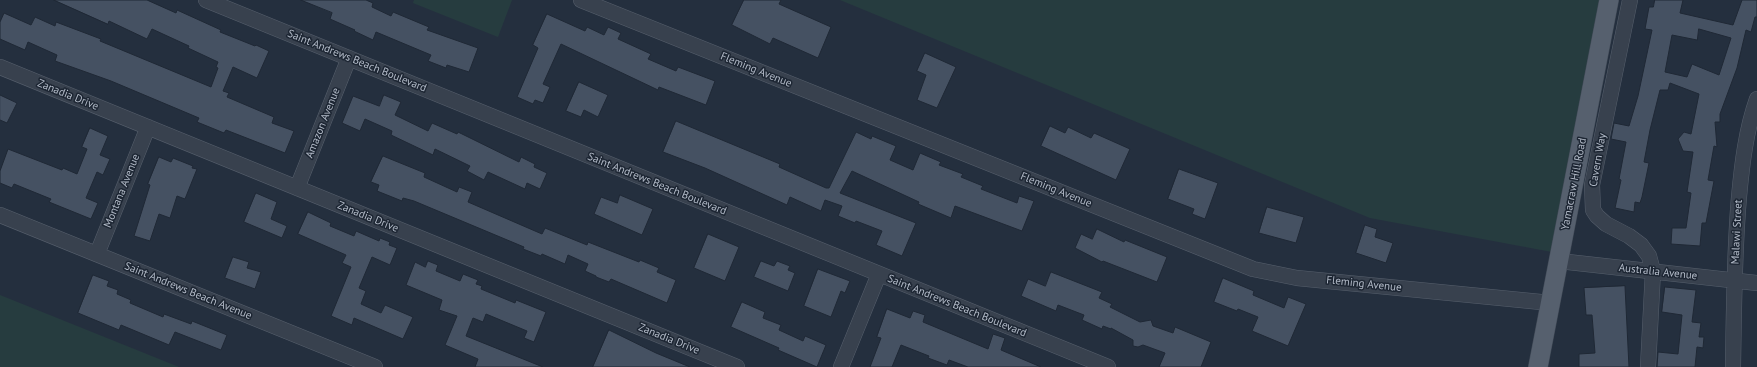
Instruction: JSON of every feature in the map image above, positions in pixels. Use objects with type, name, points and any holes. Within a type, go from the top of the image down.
[{"type":"main road","name":"Yamacraw Hill Road","points":[[1538,367],[1610,0]]},
{"type":"street","name":"Saint Andrews Beach Boulevard","points":[[206,0],[1108,367]]},
{"type":"street","name":"Fleming Avenue","points":[[581,0],[1253,269],[1297,278],[1551,303]]},
{"type":"street","name":"Cavern Way","points":[[1630,0],[1592,185],[1592,202],[1593,210],[1597,216],[1606,224],[1629,236],[1641,245],[1649,256],[1653,271],[1648,367]]},
{"type":"street","name":"Amazon Avenue","points":[[297,188],[349,58]]},
{"type":"street","name":"Zanadia Drive","points":[[0,67],[731,366]]},
{"type":"street","name":"Malawi Street","points":[[1733,367],[1734,281],[1741,178],[1747,139],[1757,99]]},
{"type":"street","name":"Montana Avenue","points":[[97,254],[148,127]]},
{"type":"street","name":"Saint Andrews Beach Avenue","points":[[0,215],[375,367]]},
{"type":"street","name":"Australia Avenue","points":[[1559,262],[1757,283]]},
{"type":"street","points":[[841,367],[879,274]]},
{"type":"green space","points":[[414,0],[512,0],[498,37],[413,3]]},
{"type":"green space","points":[[840,0],[1600,0],[1552,252],[1370,218]]},
{"type":"green space","points":[[0,295],[179,367],[0,367]]},
{"type":"building","points":[[54,0],[147,0],[176,13],[177,10],[221,30],[220,32],[269,51],[257,78],[233,67],[223,91],[229,93],[227,97],[274,117],[272,123],[294,131],[285,153],[226,130],[224,133],[197,122],[199,118],[111,81],[55,61],[57,55],[28,42],[25,50],[0,39],[0,22],[4,13],[31,25],[35,17],[55,26],[56,22],[101,39],[100,41],[211,87],[218,68],[216,67],[218,62],[188,48],[189,46],[152,29],[147,39],[109,21],[108,24]]},
{"type":"building","points":[[301,0],[366,0],[373,3],[372,7],[391,16],[393,12],[429,27],[427,30],[478,48],[469,72],[447,65],[446,68],[428,61],[431,55],[376,32],[373,40],[330,19],[332,13]]},
{"type":"building","points":[[744,0],[781,0],[779,4],[831,27],[818,58],[773,38],[770,44],[732,25]]},
{"type":"building","points":[[1655,0],[1683,0],[1680,13],[1733,25],[1742,0],[1757,0],[1757,17],[1755,17],[1751,32],[1746,30],[1737,68],[1720,114],[1720,122],[1715,122],[1717,147],[1714,146],[1708,180],[1714,181],[1706,223],[1702,223],[1700,246],[1671,244],[1672,228],[1686,228],[1691,193],[1687,192],[1693,152],[1683,151],[1678,139],[1684,132],[1691,134],[1699,94],[1670,83],[1668,90],[1660,90],[1644,162],[1649,163],[1640,203],[1635,202],[1634,212],[1615,208],[1621,180],[1619,179],[1626,142],[1611,139],[1614,123],[1629,126],[1638,96],[1652,30],[1645,29],[1649,7],[1653,7]],"holes":[[[1699,29],[1731,38],[1719,75],[1692,64],[1687,77],[1665,72],[1672,35],[1697,40]]]},
{"type":"building","points":[[547,14],[585,31],[587,27],[604,35],[608,27],[621,33],[618,39],[651,54],[648,59],[676,71],[678,67],[715,81],[706,105],[659,87],[658,90],[561,44],[543,84],[550,87],[543,103],[535,100],[533,104],[517,97],[538,48],[533,45]]},
{"type":"building","points":[[925,53],[956,67],[937,108],[917,100],[926,75],[917,71]]},
{"type":"building","points":[[579,82],[608,95],[598,117],[584,110],[581,117],[566,111]]},
{"type":"building","points":[[0,95],[17,103],[7,123],[0,120]]},
{"type":"building","points":[[384,95],[401,102],[395,115],[428,131],[432,123],[457,134],[458,132],[519,162],[521,157],[535,164],[534,167],[547,173],[540,189],[527,183],[525,189],[488,172],[484,180],[467,171],[470,166],[435,149],[433,155],[391,135],[392,131],[365,119],[360,131],[342,123],[353,96],[379,106]]},
{"type":"building","points":[[676,121],[780,164],[779,167],[826,188],[829,188],[856,132],[871,139],[872,136],[896,146],[890,160],[913,170],[920,153],[941,162],[939,165],[963,174],[961,177],[983,186],[981,189],[1017,203],[1019,196],[1034,201],[1022,231],[955,206],[951,218],[918,204],[919,202],[852,171],[840,193],[916,223],[902,256],[876,245],[882,231],[838,216],[842,206],[825,200],[821,211],[790,197],[787,205],[705,168],[663,152]]},
{"type":"building","points":[[1050,126],[1065,133],[1068,127],[1091,138],[1094,133],[1130,149],[1116,180],[1041,146]]},
{"type":"building","points":[[90,128],[108,136],[100,155],[110,159],[103,175],[97,172],[86,198],[98,203],[91,219],[49,202],[51,199],[14,184],[12,188],[0,183],[0,171],[8,149],[62,170],[63,168],[77,174],[87,149],[82,147]]},
{"type":"building","points":[[383,156],[425,173],[424,177],[457,192],[459,187],[472,192],[468,202],[542,234],[545,228],[587,245],[588,242],[639,262],[640,260],[659,268],[657,272],[676,280],[667,303],[611,279],[609,282],[596,277],[585,271],[588,264],[568,255],[565,264],[542,254],[541,256],[523,249],[524,247],[414,201],[403,198],[402,201],[377,191],[379,185],[371,182]]},
{"type":"building","points":[[159,157],[171,162],[173,158],[197,169],[185,199],[177,196],[170,218],[159,214],[150,241],[134,236],[150,185],[148,184]]},
{"type":"building","points":[[1179,169],[1218,183],[1205,219],[1192,214],[1194,209],[1168,199]]},
{"type":"building","points":[[256,193],[277,202],[271,219],[287,226],[282,238],[244,222]]},
{"type":"building","points":[[620,195],[653,209],[642,235],[594,214],[601,197],[617,203]]},
{"type":"building","points":[[1267,207],[1304,217],[1296,243],[1259,233]]},
{"type":"building","points":[[308,212],[331,223],[330,226],[354,236],[356,231],[379,241],[380,238],[390,242],[389,245],[397,248],[390,265],[372,257],[359,288],[366,291],[361,304],[381,313],[385,305],[413,317],[403,339],[354,318],[352,325],[331,316],[351,267],[342,263],[346,255],[298,234]]},
{"type":"building","points":[[1365,225],[1377,229],[1375,237],[1393,243],[1386,263],[1356,253]]},
{"type":"building","points":[[1097,229],[1124,242],[1125,240],[1167,257],[1157,282],[1103,261],[1102,262],[1075,248],[1081,234],[1092,239]]},
{"type":"building","points":[[708,234],[739,247],[725,281],[694,268]]},
{"type":"building","points":[[233,257],[249,262],[247,268],[261,272],[255,289],[225,278]]},
{"type":"building","points":[[428,261],[438,265],[436,271],[460,281],[463,274],[478,280],[476,284],[482,286],[481,289],[515,303],[516,300],[546,312],[534,342],[524,338],[527,331],[486,314],[483,322],[473,318],[466,336],[543,367],[475,367],[478,359],[445,345],[457,316],[439,310],[442,300],[406,285],[415,262],[425,267]]},
{"type":"building","points":[[761,261],[774,266],[777,261],[790,266],[788,270],[795,273],[788,291],[754,277]]},
{"type":"building","points":[[818,269],[850,281],[845,293],[841,291],[831,317],[804,306]]},
{"type":"building","points":[[1051,272],[1102,292],[1099,298],[1112,304],[1110,307],[1140,322],[1151,320],[1153,326],[1173,333],[1175,327],[1211,342],[1201,367],[1159,367],[1165,353],[1143,345],[1138,347],[1133,346],[1133,340],[1111,328],[1103,326],[1102,329],[1082,320],[1084,315],[1058,305],[1056,311],[1021,296],[1028,279],[1045,286]]},
{"type":"building","points":[[93,275],[109,281],[107,286],[118,290],[117,294],[131,300],[130,303],[163,317],[164,314],[191,324],[192,321],[227,335],[221,350],[175,332],[169,345],[121,325],[119,330],[78,313]]},
{"type":"building","points":[[1223,278],[1254,291],[1253,295],[1284,308],[1288,297],[1306,304],[1288,346],[1252,331],[1258,317],[1214,302]]},
{"type":"building","points":[[1625,286],[1629,367],[1579,367],[1579,354],[1595,353],[1592,315],[1586,315],[1584,288]]},
{"type":"building","points":[[1665,287],[1696,290],[1692,322],[1701,323],[1699,337],[1704,337],[1703,348],[1697,347],[1695,367],[1657,367],[1658,352],[1678,354],[1682,315],[1662,312]]},
{"type":"building","points":[[742,302],[765,312],[763,318],[781,325],[779,330],[803,341],[805,336],[826,345],[817,367],[778,350],[779,348],[731,327]]},
{"type":"building","points":[[887,309],[910,318],[913,311],[925,315],[923,322],[988,349],[993,334],[1005,338],[1001,350],[1041,367],[968,367],[949,360],[947,365],[901,345],[892,367],[870,367],[881,338],[877,337]]},
{"type":"building","points":[[609,330],[656,353],[690,367],[593,367]]}]
